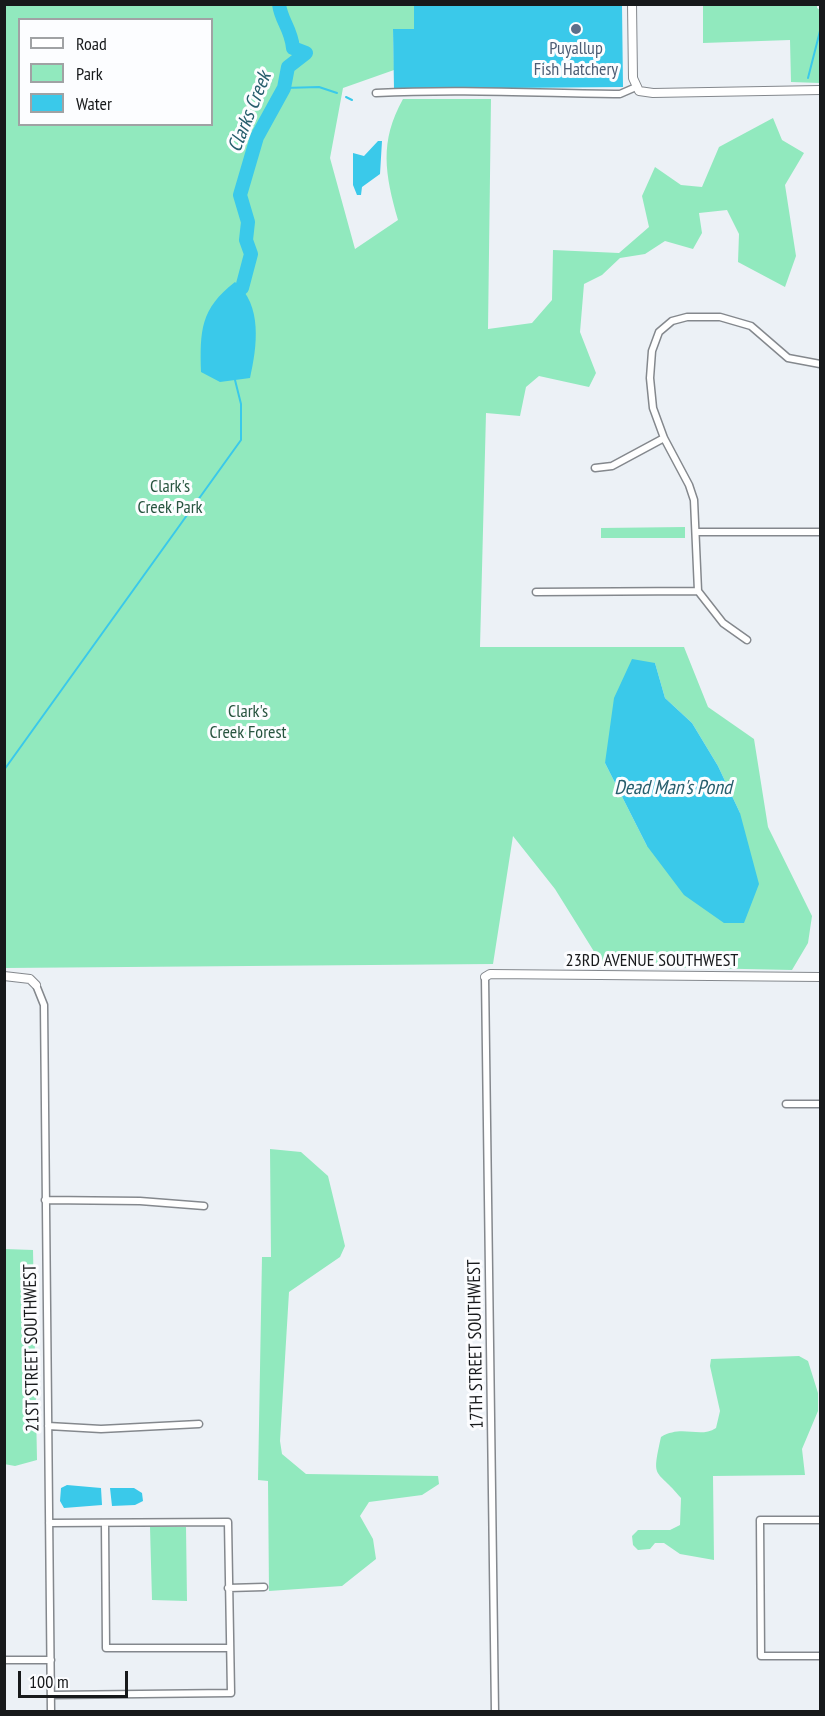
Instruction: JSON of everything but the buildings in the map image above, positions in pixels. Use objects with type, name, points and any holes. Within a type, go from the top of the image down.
[{"type":"street","points":[[632,4],[632,72],[639,91],[653,93],[820,90]]},
{"type":"street","points":[[376,93],[430,90],[460,93],[620,94],[636,87]]},
{"type":"street","points":[[747,640],[723,623],[698,591],[697,532],[692,491],[664,438],[653,408],[650,378],[654,343],[658,332],[668,323],[687,317],[731,318],[751,326],[788,358],[820,364]]},
{"type":"street","points":[[595,468],[612,466],[664,438]]},
{"type":"street","points":[[697,532],[820,532]]},
{"type":"street","points":[[536,592],[698,591]]},
{"type":"street","name":"23RD AVENUE SOUTHWEST","points":[[485,977],[490,974],[820,977]]},
{"type":"street","points":[[4,976],[30,979],[36,985]]},
{"type":"street","name":"17TH STREET SOUTHWEST","points":[[485,977],[495,1712]]},
{"type":"street","name":"21ST STREET SOUTHWEST","points":[[36,985],[44,1005],[51,1712]]},
{"type":"street","points":[[786,1104],[820,1104]]},
{"type":"street","points":[[45,1200],[204,1206]]},
{"type":"street","points":[[48,1426],[101,1429],[199,1424]]},
{"type":"street","points":[[820,1520],[760,1520],[761,1656],[820,1656]]},
{"type":"street","points":[[105,1522],[106,1648],[230,1648]]},
{"type":"street","points":[[49,1523],[228,1522],[231,1693],[51,1695]]},
{"type":"street","points":[[228,1588],[264,1587]]},
{"type":"street","points":[[4,1660],[51,1660]]},
{"type":"green space","name":"Clark's Creek Forest","points":[[4,5],[414,5],[414,29],[393,30],[394,70],[343,88],[330,158],[355,249],[398,220],[390,188],[387,144],[395,115],[403,99],[491,99],[488,329],[532,323],[552,300],[553,250],[619,253],[649,227],[642,196],[655,167],[681,185],[702,187],[719,147],[773,118],[782,140],[804,153],[785,185],[796,256],[785,287],[738,262],[739,234],[727,210],[699,213],[702,233],[693,249],[665,241],[645,254],[620,258],[602,275],[584,284],[580,332],[596,373],[589,387],[539,376],[526,387],[520,416],[486,413],[480,647],[684,647],[708,707],[754,739],[768,827],[812,916],[808,943],[792,970],[603,966],[555,889],[513,836],[493,964],[5,968]],"holes":[[[655,663],[665,698],[692,723],[718,766],[740,813],[647,846],[605,763]]]},
{"type":"green space","points":[[703,5],[817,5],[820,10],[820,83],[791,82],[790,40],[703,43]]},
{"type":"green space","points":[[685,527],[685,538],[601,538],[601,528]]},
{"type":"green space","points":[[270,1149],[301,1152],[328,1176],[345,1246],[340,1257],[289,1292],[280,1441],[282,1454],[306,1474],[438,1476],[439,1484],[422,1495],[369,1502],[360,1516],[373,1539],[376,1559],[342,1586],[269,1591],[268,1481],[258,1480],[262,1257],[271,1257]]},
{"type":"green space","points":[[5,1249],[33,1250],[37,1460],[15,1466],[4,1464]]},
{"type":"green space","points":[[799,1356],[808,1361],[818,1393],[818,1411],[802,1449],[805,1475],[713,1476],[714,1560],[680,1554],[664,1543],[655,1543],[650,1549],[638,1550],[633,1545],[632,1536],[638,1530],[670,1530],[680,1525],[681,1498],[658,1473],[656,1461],[661,1437],[669,1433],[703,1432],[716,1428],[720,1411],[710,1366],[711,1359]]},
{"type":"green space","points":[[150,1527],[186,1527],[187,1601],[152,1600]]},
{"type":"water","name":"Puyallup Fish Hatchery","points":[[414,5],[622,5],[623,87],[394,89],[393,29],[414,29]]},
{"type":"water","points":[[378,141],[382,141],[380,174],[362,187],[361,195],[357,195],[353,185],[353,153],[364,156]]},
{"type":"water","points":[[235,282],[244,291],[254,314],[255,353],[250,378],[220,382],[201,372],[202,333],[204,322],[215,302]]},
{"type":"water","name":"Dead Man's Pond","points":[[632,659],[655,663],[665,698],[692,723],[718,766],[740,813],[759,884],[744,923],[724,923],[684,895],[647,846],[605,763],[614,698]]},
{"type":"water","points":[[67,1485],[101,1488],[102,1505],[64,1508],[60,1501],[61,1488]]},
{"type":"water","points":[[110,1488],[134,1488],[142,1493],[143,1501],[135,1505],[112,1506]]},
{"type":"waterway","name":"Clarks Creek","points":[[242,288],[251,254],[246,240],[248,222],[240,195],[257,137],[284,88],[288,67],[306,53],[293,48],[279,4]]},
{"type":"waterway","points":[[808,78],[820,31]]},
{"type":"waterway","points":[[284,88],[319,87],[337,93]]},
{"type":"waterway","points":[[346,97],[352,100]]},
{"type":"waterway","points":[[4,770],[241,440],[241,404],[235,380]]},
{"type":"place","name":"Puyallup Fish Hatchery","points":[[576,29]]},
{"type":"park label","name":"Clark's Creek Park","points":[[170,497]]}]
